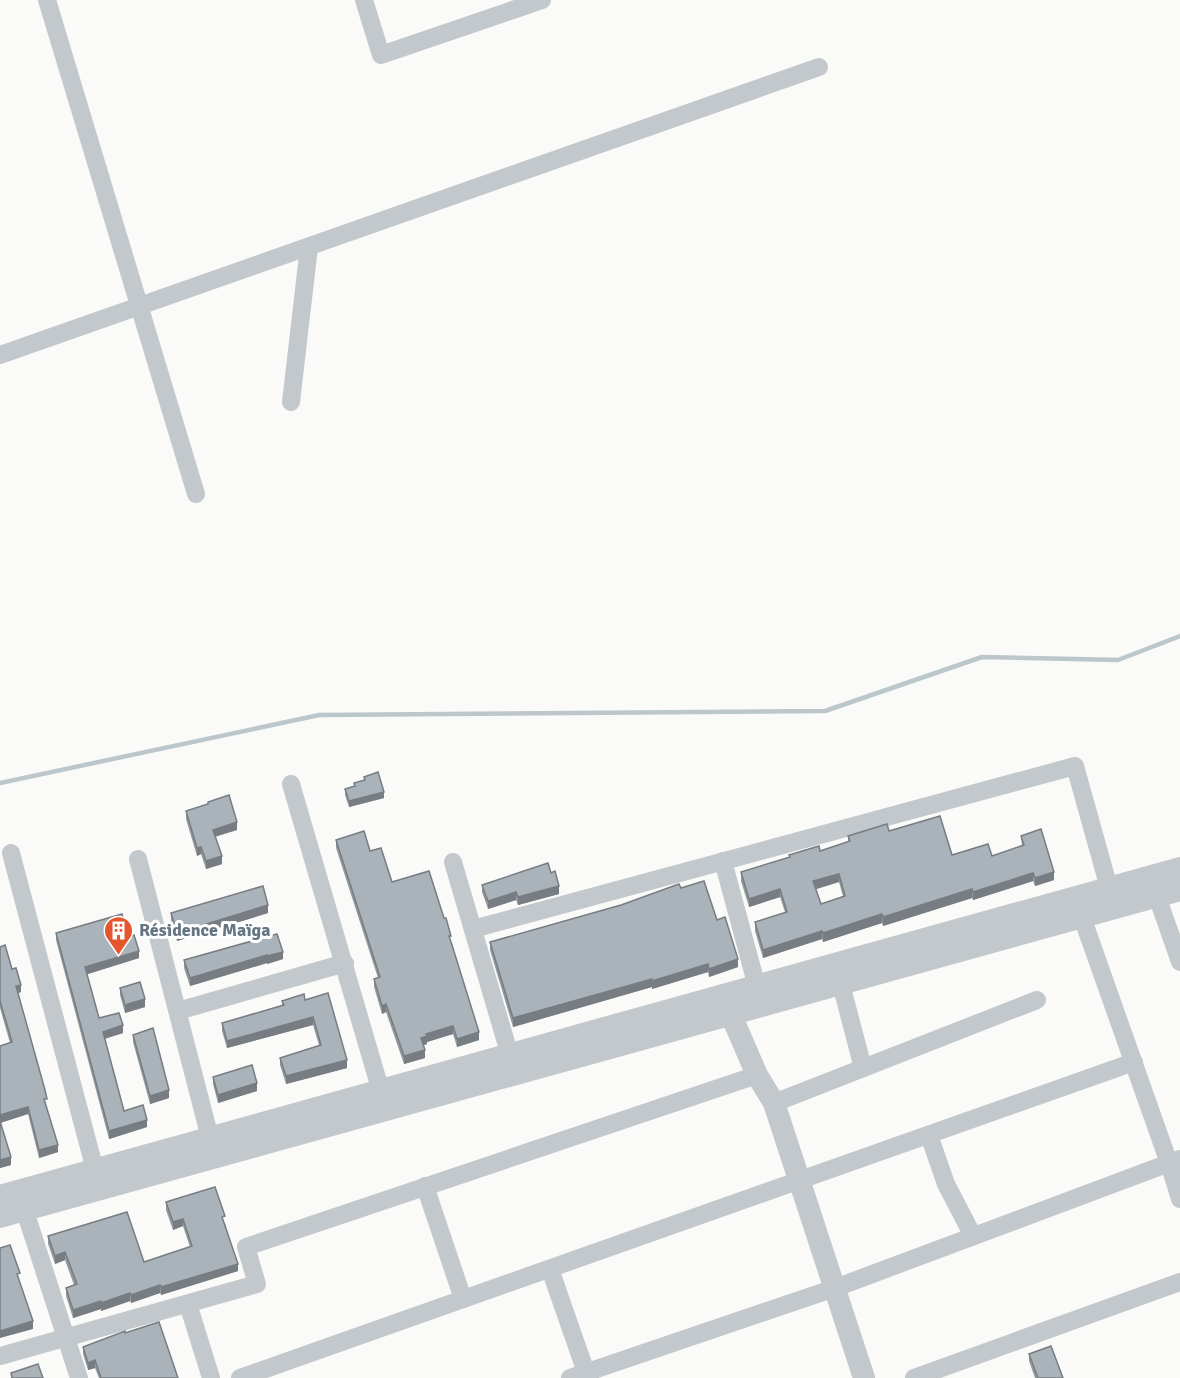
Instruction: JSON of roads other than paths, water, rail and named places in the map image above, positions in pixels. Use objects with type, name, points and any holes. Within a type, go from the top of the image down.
[{"type":"street","points":[[47,0],[196,494]]},
{"type":"street","points":[[364,0],[381,55],[543,0]]},
{"type":"street","points":[[0,355],[819,68]]},
{"type":"street","points":[[291,402],[309,247]]},
{"type":"street","points":[[472,928],[1075,766],[1109,888]]},
{"type":"street","points":[[291,784],[384,1100]]},
{"type":"street","points":[[11,853],[95,1170]]},
{"type":"street","points":[[138,859],[210,1138]]},
{"type":"street","points":[[723,861],[759,996]]},
{"type":"street","points":[[453,862],[510,1056]]},
{"type":"street","points":[[0,1217],[384,1100],[510,1056],[759,996],[1180,868]]},
{"type":"street","points":[[0,1196],[210,1138],[384,1100],[731,1016],[759,996],[841,984],[1180,890]]},
{"type":"street","points":[[1157,896],[1180,962]]},
{"type":"street","points":[[1082,917],[1134,1062],[1175,1161],[1180,1199]]},
{"type":"street","points":[[178,1011],[345,963]]},
{"type":"street","points":[[841,984],[863,1068]]},
{"type":"street","points":[[774,1103],[1037,1000]]},
{"type":"street","points":[[731,1016],[758,1076],[774,1103],[864,1378]]},
{"type":"street","points":[[240,1378],[1134,1062]]},
{"type":"street","points":[[0,1356],[257,1284],[246,1246],[758,1076]]},
{"type":"street","points":[[929,1135],[946,1184],[973,1236]]},
{"type":"street","points":[[550,1269],[581,1376],[835,1288],[1175,1161]]},
{"type":"street","points":[[425,1186],[464,1299]]},
{"type":"street","points":[[25,1210],[79,1378]]},
{"type":"street","points":[[914,1378],[1180,1282]]},
{"type":"street","points":[[188,1304],[210,1378]]},
{"type":"waterway","points":[[0,783],[319,715],[825,711],[982,657],[1118,660],[1180,636]]},
{"type":"place","name":"Résidence Maïga","points":[[118,956]]}]
